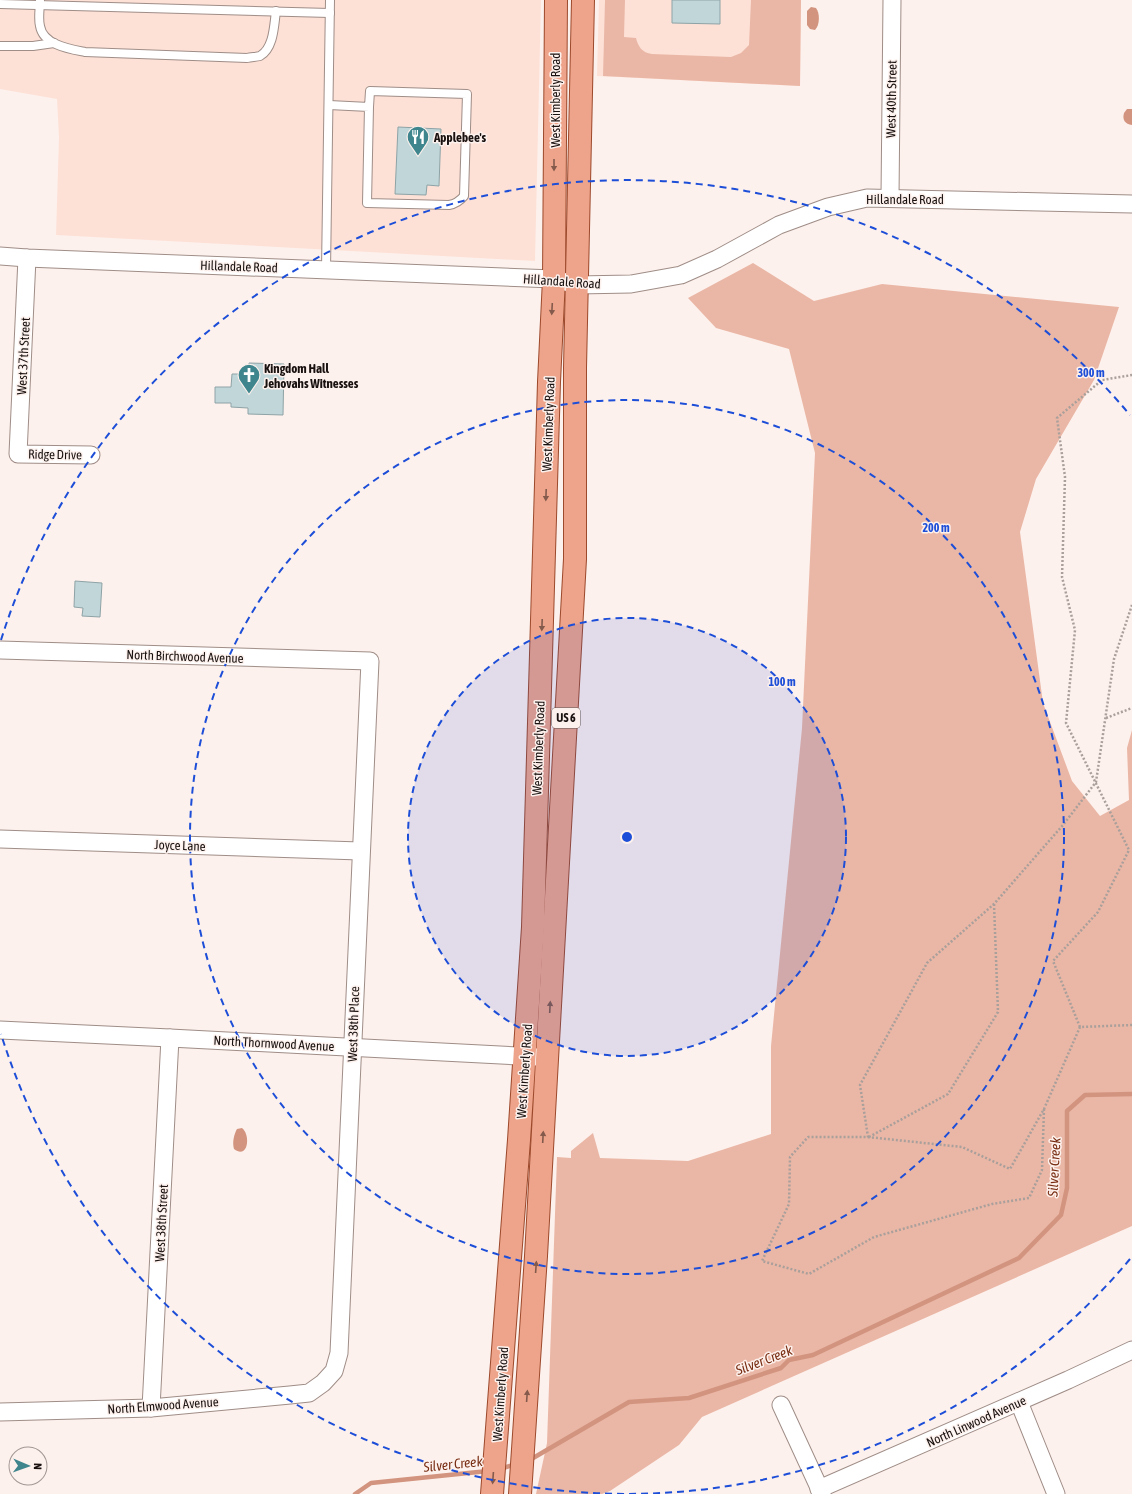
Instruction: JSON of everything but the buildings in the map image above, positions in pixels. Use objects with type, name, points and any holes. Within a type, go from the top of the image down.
[{"type":"main road","name":"West Kimberly Road","points":[[492,1494],[533,920],[549,382],[554,279],[556,0]]},
{"type":"main road","name":"West Kimberly Road","points":[[520,1494],[537,1249],[575,559],[577,285],[583,0]]},
{"type":"street","name":"West 40th Street","points":[[890,197],[892,0]]},
{"type":"street","name":"Hillandale Road","points":[[0,256],[554,279],[577,285],[631,284],[682,274],[717,259],[779,225],[828,207],[867,198],[890,197],[1132,204]]},
{"type":"street","name":"West 37th Street","points":[[18,454],[27,258]]},
{"type":"street","name":"Ridge Drive","points":[[18,454],[92,455]]},
{"type":"street","name":"North Birchwood Avenue","points":[[0,650],[370,661]]},
{"type":"street","name":"West 38th Place","points":[[323,1383],[334,1371],[339,1353],[360,851],[370,661]]},
{"type":"street","name":"Joyce Lane","points":[[0,840],[360,851]]},
{"type":"street","name":"North Thornwood Avenue","points":[[0,1030],[548,1058]]},
{"type":"street","name":"West 38th Street","points":[[151,1408],[170,1038]]},
{"type":"street","name":"North Linwood Avenue","points":[[821,1492],[1132,1350]]},
{"type":"street","name":"North Elmwood Avenue","points":[[0,1412],[151,1408],[309,1393],[323,1383]]},
{"type":"street","points":[[1019,1402],[1056,1494]]},
{"type":"street","points":[[781,1405],[821,1492]]},
{"type":"lane","points":[[326,270],[330,0]]},
{"type":"lane","points":[[0,4],[40,3],[330,13]]},
{"type":"lane","points":[[40,3],[40,26],[44,36],[54,43],[68,48],[85,52],[247,58],[260,56],[268,47],[274,28],[276,11]]},
{"type":"lane","points":[[0,46],[33,46],[54,43]]},
{"type":"lane","points":[[370,90],[467,94],[464,196],[456,204],[448,206],[367,203],[369,107],[370,90]]},
{"type":"lane","points":[[329,105],[369,107]]},
{"type":"path","points":[[1044,1109],[1042,1170],[1029,1198],[992,1204],[874,1237],[809,1274],[762,1261],[789,1204],[790,1157],[808,1137],[868,1137],[962,1148],[1010,1169],[1044,1109],[1080,1027],[1053,961],[1098,912],[1130,850],[1066,723],[1075,630],[1062,577],[1065,477],[1057,418],[1102,380],[1132,375]]},
{"type":"path","points":[[868,1137],[860,1085],[927,963],[994,904],[1063,825],[1096,782],[1114,660],[1132,604]]},
{"type":"path","points":[[1106,718],[1132,708]]},
{"type":"path","points":[[868,1137],[948,1094],[998,1012],[994,904]]},
{"type":"path","points":[[1080,1027],[1132,1025]]},
{"type":"shaded area","points":[[0,0],[541,0],[535,261],[56,235],[59,137],[57,99],[0,89]]},
{"type":"shaded area","points":[[599,0],[801,0],[800,86],[597,76]]},
{"type":"shaded area","points":[[605,0],[625,0],[624,37],[636,38],[643,51],[652,54],[731,57],[741,53],[749,45],[751,0],[801,0],[800,86],[603,76]]},
{"type":"shaded area","points":[[811,7],[816,8],[819,16],[819,22],[815,30],[810,29],[807,25],[807,11]]},
{"type":"shaded area","points":[[1127,109],[1132,109],[1132,125],[1126,123],[1124,120],[1123,115]]},
{"type":"shaded area","points":[[753,263],[814,301],[882,284],[1119,307],[1094,380],[1036,479],[1020,532],[1043,703],[1072,781],[1100,816],[1129,800],[1127,748],[1132,730],[1132,1226],[702,1417],[679,1445],[610,1491],[602,1494],[536,1494],[547,1443],[557,1157],[571,1158],[571,1151],[593,1133],[600,1158],[688,1161],[771,1134],[771,1046],[802,728],[815,453],[789,349],[716,328],[688,298]]},
{"type":"shaded area","points":[[242,1128],[247,1136],[247,1145],[245,1149],[239,1152],[234,1149],[233,1144],[237,1129]]},
{"type":"waterway","name":"Silver Creek","points":[[528,1461],[629,1402],[689,1398],[781,1368],[789,1360],[813,1355],[1019,1258],[1061,1215],[1067,1188],[1067,1111],[1085,1095],[1132,1094]]},
{"type":"waterway","name":"Silver Creek","points":[[500,1469],[516,1464]]},
{"type":"waterway","name":"Silver Creek","points":[[355,1494],[371,1483],[488,1471]]},
{"type":"place","name":"Applebee's","points":[[418,156]]},
{"type":"place","name":"Kingdom Hall Jehovahs Witnesses","points":[[249,394]]}]
